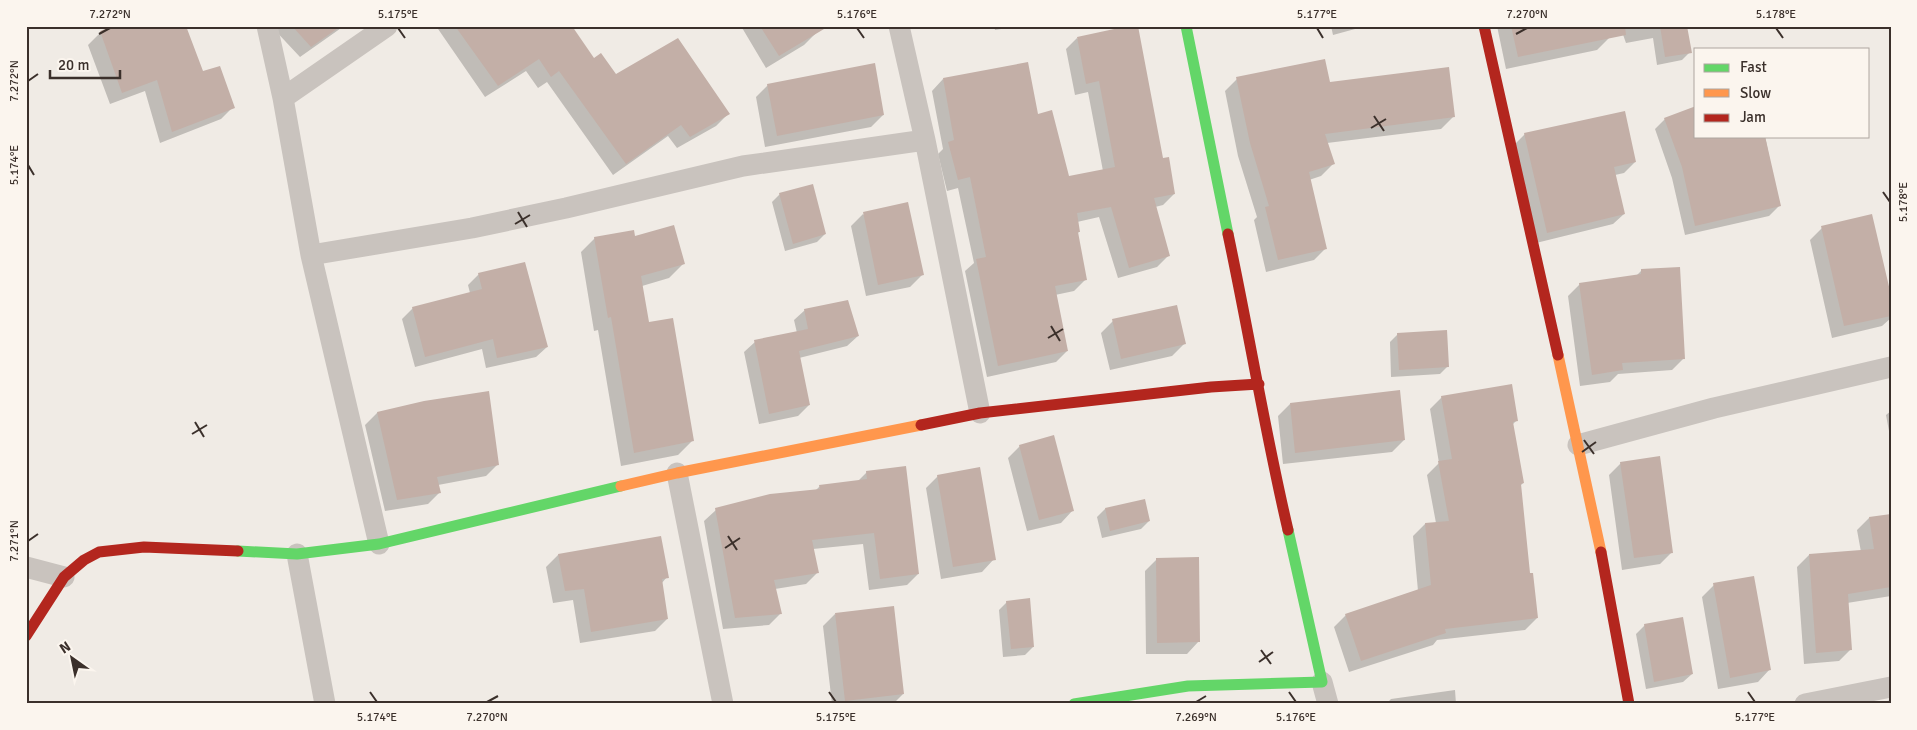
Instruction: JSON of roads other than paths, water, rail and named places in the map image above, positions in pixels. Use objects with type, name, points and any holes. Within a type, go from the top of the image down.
[{"type":"street","points":[[267,26],[283,98],[310,255],[379,544]]},
{"type":"street","points":[[283,98],[387,26]]},
{"type":"street","points":[[898,26],[925,140],[980,413]]},
{"type":"street","points":[[1186,26],[1259,384],[1272,457],[1328,704]]},
{"type":"street","points":[[1484,26],[1590,495],[1629,704]]},
{"type":"street","points":[[310,255],[472,228],[575,206],[743,166],[925,140]]},
{"type":"street","points":[[1578,445],[1714,408],[1891,367]]},
{"type":"street","points":[[26,636],[64,577],[84,560],[99,552],[144,547],[297,554],[379,544],[677,473],[980,413],[1201,388],[1259,384]]},
{"type":"street","points":[[677,473],[722,704]]},
{"type":"street","points":[[297,554],[325,704]]},
{"type":"street","points":[[26,567],[64,577]]},
{"type":"street","points":[[1074,704],[1188,686],[1322,682]]},
{"type":"street","points":[[1805,704],[1891,687]]}]
